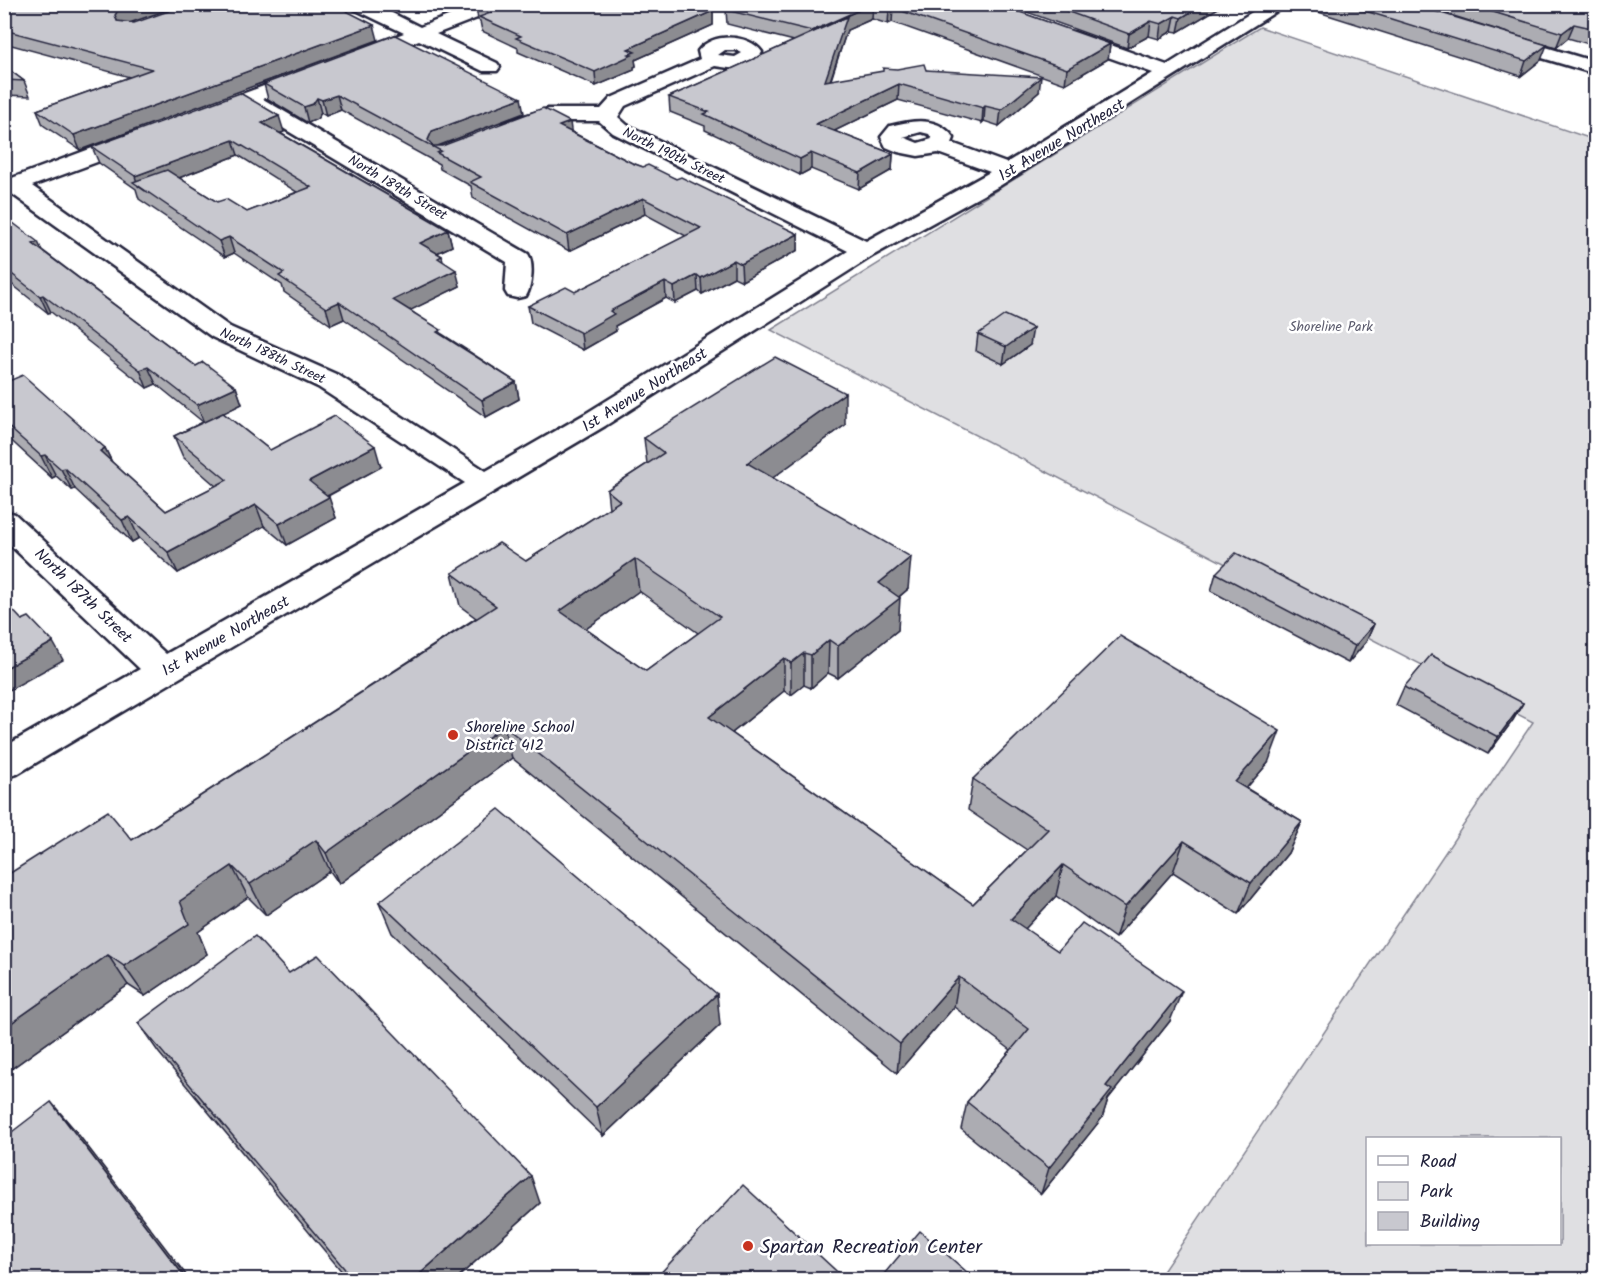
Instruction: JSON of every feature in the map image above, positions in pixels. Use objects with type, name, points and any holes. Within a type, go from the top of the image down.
[{"type":"street","points":[[358,4],[490,67]]},
{"type":"street","points":[[345,62],[497,4]]},
{"type":"street","name":"1st Avenue Northeast","points":[[4,764],[595,420],[866,250],[1007,171],[1279,4]]},
{"type":"street","points":[[1045,28],[1169,72]]},
{"type":"street","points":[[1485,34],[1596,68]]},
{"type":"street","points":[[607,115],[618,102],[714,60]]},
{"type":"street","points":[[192,119],[323,70]]},
{"type":"street","name":"North 189th Street","points":[[248,99],[519,259],[517,291]]},
{"type":"street","name":"North 190th Street","points":[[489,135],[548,115],[607,115],[609,120],[620,129],[866,250]]},
{"type":"street","points":[[8,186],[159,131]]},
{"type":"street","points":[[938,146],[1007,171]]},
{"type":"street","name":"North 188th Street","points":[[8,186],[221,332],[328,381],[485,483]]},
{"type":"street","name":"North 187th Street","points":[[4,520],[163,671]]},
{"type":"green space","name":"Shoreline Park","points":[[1260,27],[1595,140],[1595,1279],[1158,1279],[1533,722],[771,330]]},
{"type":"building","points":[[8,4],[136,4],[118,10],[115,15],[117,21],[134,23],[189,4],[333,4],[374,25],[74,135],[37,110],[152,69],[4,30],[4,14],[7,14],[10,9]]},
{"type":"building","points":[[480,4],[700,4],[713,11],[628,49],[635,52],[595,72],[516,38],[521,36],[479,17],[491,13],[476,6]]},
{"type":"building","points":[[735,4],[872,4],[812,31],[726,10]]},
{"type":"building","points":[[873,4],[997,4],[1110,44],[1067,69],[902,11],[893,8],[889,10]]},
{"type":"building","points":[[1047,4],[1204,4],[1181,18],[1175,16],[1161,24],[1151,21],[1129,34]]},
{"type":"building","points":[[1343,4],[1411,4],[1547,45],[1526,61]]},
{"type":"building","points":[[1467,4],[1596,4],[1596,29],[1574,24],[1562,33]]},
{"type":"building","points":[[847,17],[825,81],[883,71],[883,68],[897,69],[924,64],[926,70],[1041,77],[1001,110],[985,106],[983,108],[899,84],[816,124],[893,154],[860,173],[811,153],[800,159],[704,114],[709,112],[669,97]]},
{"type":"building","points":[[395,35],[521,98],[432,131],[428,140],[433,146],[442,146],[543,108],[570,122],[559,126],[632,163],[643,167],[648,165],[676,179],[681,177],[798,234],[741,264],[734,260],[701,278],[697,275],[674,287],[665,282],[610,311],[614,314],[581,333],[528,306],[566,287],[575,292],[701,228],[643,198],[567,235],[470,182],[481,177],[437,153],[441,151],[337,95],[322,100],[317,98],[313,104],[304,107],[264,84]]},
{"type":"building","points":[[4,66],[24,81],[4,80]]},
{"type":"building","points":[[240,93],[279,116],[262,123],[448,230],[420,243],[442,256],[438,258],[456,270],[393,300],[441,330],[437,332],[516,382],[482,400],[339,302],[326,308],[279,276],[284,273],[229,237],[219,241],[133,182],[167,170],[217,202],[226,199],[247,212],[311,187],[233,140],[135,176],[92,147]]},
{"type":"building","points":[[4,216],[38,242],[33,244],[196,366],[203,362],[236,387],[197,405],[148,367],[140,370],[4,268]]},
{"type":"building","points":[[1005,315],[1033,328],[1006,347],[978,334]]},
{"type":"building","points":[[775,357],[845,393],[747,463],[911,557],[879,583],[900,598],[838,646],[829,640],[811,655],[804,653],[791,663],[784,658],[709,717],[973,904],[1048,829],[973,779],[1120,636],[1280,731],[1235,782],[1302,822],[1251,883],[1184,841],[1125,907],[1063,865],[1011,919],[1058,951],[1082,923],[1182,991],[1106,1086],[1112,1090],[1049,1168],[967,1102],[1029,1029],[959,977],[900,1044],[504,726],[326,853],[316,840],[250,884],[232,866],[180,901],[189,924],[124,966],[108,955],[4,1028],[4,877],[108,811],[132,840],[496,606],[452,573],[499,543],[526,561],[620,501],[607,490],[664,453],[644,438]],"holes":[[[635,559],[720,617],[646,671],[560,611]]]},
{"type":"building","points":[[23,375],[105,448],[100,451],[166,511],[227,480],[174,436],[223,413],[270,450],[335,416],[375,446],[309,481],[329,497],[279,524],[256,505],[168,552],[129,517],[122,520],[65,468],[61,469],[45,455],[41,456],[4,423],[4,383]]},
{"type":"building","points":[[1236,553],[1374,624],[1355,646],[1216,573]]},
{"type":"building","points":[[4,601],[22,620],[29,617],[53,642],[4,669]]},
{"type":"building","points":[[1431,655],[1523,703],[1498,737],[1404,687]]},
{"type":"building","points":[[499,809],[717,994],[596,1107],[379,902]]},
{"type":"building","points":[[255,936],[289,973],[318,955],[531,1176],[413,1280],[354,1280],[138,1023]]},
{"type":"building","points":[[51,1102],[187,1280],[4,1280],[4,1138]]},
{"type":"building","points":[[743,1185],[846,1280],[654,1280]]},
{"type":"building","points":[[920,1231],[976,1280],[879,1280]]},
{"type":"place","name":"Shoreline School District 412","points":[[453,735]]},
{"type":"place","name":"Spartan Recreation Center","points":[[748,1246]]}]
